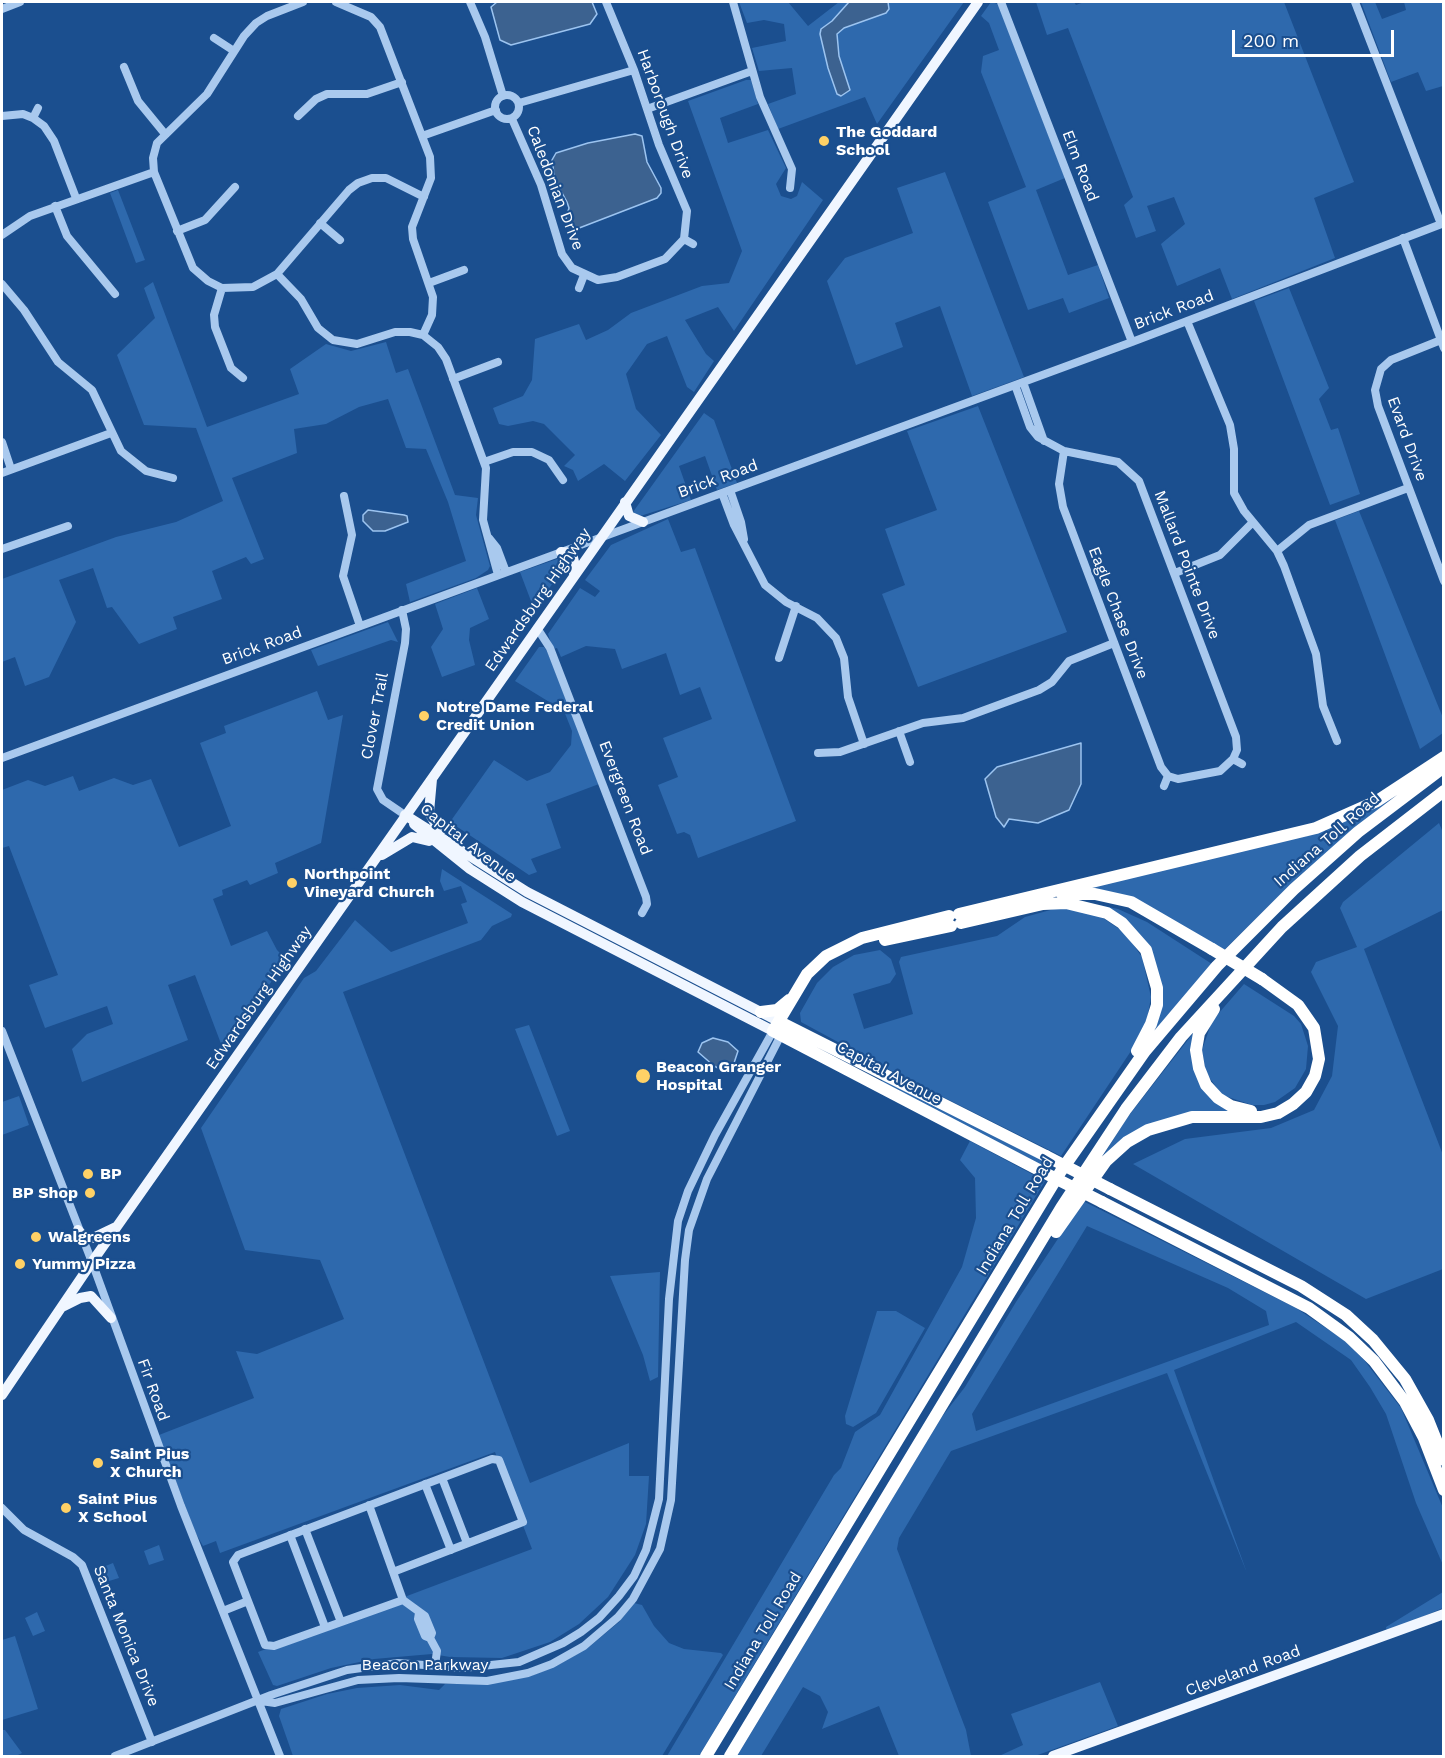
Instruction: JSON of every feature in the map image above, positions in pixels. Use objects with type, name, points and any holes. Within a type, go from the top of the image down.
[{"type":"highway","points":[[780,1028],[813,978],[843,953],[863,945],[955,920],[1316,828],[1377,801],[1443,756]]},
{"type":"highway","name":"Indiana Toll Road","points":[[706,1756],[1084,1137],[1145,1051],[1253,928],[1350,839],[1443,767]]},
{"type":"highway","name":"Indiana Toll Road","points":[[730,1756],[1061,1208],[1126,1109],[1181,1037],[1282,927],[1360,856],[1443,791]]},
{"type":"highway","points":[[997,1314],[1016,1292],[1088,1183],[1106,1161],[1127,1142],[1171,1121],[1212,1116],[1261,1117],[1278,1113],[1293,1104],[1306,1092],[1315,1076],[1319,1059],[1314,1028],[1298,1005],[1150,911],[1114,896],[1079,893],[1038,900]]},
{"type":"highway","points":[[1038,900],[1087,906],[1107,913],[1122,923],[1146,950],[1157,987],[1157,1005],[1143,1042],[1097,1109],[1084,1137]]},
{"type":"highway","points":[[780,1028],[798,990],[813,968],[840,948],[861,938],[955,920]]},
{"type":"highway","points":[[1259,982],[1302,1016],[1313,1040],[1314,1054],[1310,1074],[1293,1098],[1263,1111],[1248,1111],[1231,1106],[1218,1098],[1206,1085],[1199,1068],[1196,1050],[1200,1033],[1209,1016],[1282,927]]},
{"type":"highway","points":[[761,1012],[777,1010],[798,990]]},
{"type":"highway","name":"Capital Avenue","points":[[780,1028],[1046,1156],[1301,1286],[1346,1315],[1373,1340],[1405,1379],[1428,1420],[1443,1460]]},
{"type":"highway","name":"Capital Avenue","points":[[780,1028],[1039,1170],[1301,1304],[1349,1337],[1374,1361],[1405,1402],[1424,1438],[1443,1490]]},
{"type":"main road","name":"Edwardsburg Highway","points":[[2,1395],[116,1227],[978,2]]},
{"type":"main road","points":[[625,502],[629,516],[643,522]]},
{"type":"main road","points":[[561,552],[568,551],[574,558],[573,577]]},
{"type":"main road","points":[[432,777],[429,812],[443,843]]},
{"type":"main road","name":"Capital Avenue","points":[[405,815],[522,902],[780,1028]]},
{"type":"main road","points":[[370,866],[393,846],[412,837],[443,843]]},
{"type":"main road","name":"Capital Avenue","points":[[443,843],[527,892],[761,1012],[780,1028]]},
{"type":"main road","points":[[78,1230],[89,1239],[116,1227]]},
{"type":"main road","points":[[61,1308],[80,1298],[91,1296],[111,1318]]},
{"type":"main road","name":"Cleveland Road","points":[[1053,1756],[1443,1614]]},
{"type":"street","points":[[2,9],[20,2]]},
{"type":"street","points":[[303,2],[287,4],[256,22],[234,51],[207,94],[165,134],[154,150],[154,172],[193,268],[208,281],[222,288],[254,287],[277,274],[349,190],[372,178],[392,180],[424,197]]},
{"type":"street","points":[[470,2],[485,37],[503,96]]},
{"type":"street","name":"Harborough Drive","points":[[606,2],[634,70],[659,145],[687,211],[684,239]]},
{"type":"street","points":[[733,2],[760,97],[792,169],[790,188]]},
{"type":"street","name":"Elm Road","points":[[1001,2],[1132,342]]},
{"type":"street","points":[[1355,2],[1442,223]]},
{"type":"street","points":[[342,3],[371,17],[380,27],[422,136],[432,171],[424,197],[413,219],[412,234],[429,283],[433,310],[423,335]]},
{"type":"street","points":[[214,38],[234,51]]},
{"type":"street","points":[[124,67],[141,106],[165,134]]},
{"type":"street","points":[[519,103],[634,70]]},
{"type":"street","points":[[647,109],[752,71]]},
{"type":"street","points":[[298,116],[316,99],[327,94],[367,94],[402,82]]},
{"type":"street","points":[[503,96],[513,96],[519,103],[519,112],[512,119],[502,118],[495,110],[496,101],[503,96]]},
{"type":"street","points":[[33,118],[38,108]]},
{"type":"street","points":[[422,136],[495,110]]},
{"type":"street","points":[[2,116],[14,114],[33,118],[44,126],[54,141],[76,198]]},
{"type":"street","name":"Caledonian Drive","points":[[512,119],[541,185],[562,254],[572,268],[584,275]]},
{"type":"street","points":[[2,235],[24,219],[55,206],[154,172]]},
{"type":"street","points":[[177,231],[205,220],[235,187]]},
{"type":"street","points":[[55,206],[67,236],[115,294]]},
{"type":"street","points":[[320,223],[340,240]]},
{"type":"street","name":"Brick Road","points":[[2,758],[1019,384],[1442,223]]},
{"type":"street","points":[[1403,238],[1442,344]]},
{"type":"street","points":[[579,288],[584,275],[598,280],[617,277],[665,259],[684,239],[693,244]]},
{"type":"street","points":[[429,283],[464,270]]},
{"type":"street","points":[[277,274],[301,299],[318,328],[339,342],[357,344],[403,331],[423,335],[442,353],[484,462],[487,474],[482,514],[488,536],[497,548],[502,574]]},
{"type":"street","points":[[2,285],[24,310],[58,362],[92,390],[121,451],[136,466],[157,475],[173,478]]},
{"type":"street","points":[[222,288],[214,315],[214,327],[231,368],[243,378]]},
{"type":"street","points":[[1187,321],[1230,425],[1234,449],[1234,493],[1276,551],[1316,654],[1323,706],[1337,741]]},
{"type":"street","name":"Evard Drive","points":[[1442,344],[1391,360],[1380,369],[1376,382],[1376,399],[1443,581]]},
{"type":"street","points":[[453,379],[498,362]]},
{"type":"street","name":"Mallard Pointe Drive","points":[[1019,384],[1030,427],[1045,442],[1064,451],[1113,460],[1131,471],[1141,487],[1236,737],[1237,750],[1233,759]]},
{"type":"street","points":[[2,473],[111,433]]},
{"type":"street","points":[[2,442],[11,470]]},
{"type":"street","name":"Eagle Chase Drive","points":[[1064,451],[1059,484],[1061,501],[1161,767],[1171,776]]},
{"type":"street","points":[[484,462],[513,452],[532,452],[549,460],[563,480]]},
{"type":"street","points":[[1276,551],[1309,525],[1408,488]]},
{"type":"street","points":[[726,492],[741,522],[744,542],[756,571],[765,585],[774,594],[825,625],[840,646],[845,666],[848,697],[864,744]]},
{"type":"street","points":[[344,496],[352,535],[343,576],[360,626]]},
{"type":"street","points":[[1175,573],[1220,555],[1253,522]]},
{"type":"street","points":[[2,549],[68,526]]},
{"type":"street","points":[[779,658],[796,606]]},
{"type":"street","name":"Clover Trail","points":[[402,610],[406,629],[405,643],[377,789],[383,800],[405,815]]},
{"type":"street","name":"Evergreen Road","points":[[537,628],[550,648],[646,897],[647,904],[642,913]]},
{"type":"street","points":[[818,753],[840,752],[923,723],[963,718],[1039,690],[1052,682],[1069,661],[1114,643]]},
{"type":"street","points":[[899,731],[910,762]]},
{"type":"street","points":[[1164,786],[1171,776],[1185,778],[1220,771],[1233,759],[1242,764]]},
{"type":"street","name":"Beacon Parkway","points":[[260,1701],[347,1670],[398,1664],[489,1667],[519,1662],[563,1643],[599,1618],[634,1576],[646,1550],[659,1499],[669,1299],[678,1221],[688,1191],[715,1135],[780,1028]]},
{"type":"street","name":"Beacon Parkway","points":[[260,1701],[275,1703],[358,1680],[399,1678],[487,1681],[528,1673],[552,1664],[584,1646],[618,1617],[633,1599],[653,1568],[660,1550],[671,1500],[685,1260],[689,1230],[707,1179],[780,1028]]},
{"type":"street","name":"Fir Road","points":[[2,1031],[92,1262],[181,1506],[280,1756]]},
{"type":"street","points":[[393,1572],[523,1522],[499,1460],[492,1459],[238,1554],[233,1562],[265,1645],[274,1646],[403,1600]]},
{"type":"street","points":[[442,1478],[467,1543]]},
{"type":"street","points":[[425,1484],[451,1550]]},
{"type":"street","points":[[369,1505],[403,1600],[420,1613],[418,1619],[425,1636],[430,1638],[437,1651],[435,1665]]},
{"type":"street","name":"Santa Monica Drive","points":[[2,1508],[24,1530],[73,1557],[82,1565],[152,1742]]},
{"type":"street","points":[[305,1529],[341,1622]]},
{"type":"street","points":[[290,1535],[325,1628]]},
{"type":"street","points":[[223,1611],[248,1601]]},
{"type":"street","points":[[115,1756],[260,1701]]},
{"type":"shaded area","points":[[497,2],[592,2],[597,14],[590,24],[511,45],[500,40],[491,7]]},
{"type":"shaded area","points":[[739,2],[788,2],[808,26],[839,2],[849,2],[820,33],[837,94],[839,57],[835,41],[837,34],[844,28],[886,13],[888,2],[964,2],[877,124],[865,97],[778,129],[768,104],[796,94],[792,68],[759,71],[752,48],[786,41],[784,24],[764,20],[747,23]]},
{"type":"shaded area","points":[[849,2],[888,2],[889,9],[886,13],[844,28],[837,34],[839,56],[850,90],[841,96],[837,94],[828,68],[820,34],[821,29],[832,21]]},
{"type":"shaded area","points":[[991,2],[998,4],[1065,178],[1036,190],[1068,275],[1098,265],[1109,298],[1069,313],[1063,298],[1028,310],[988,202],[1026,187],[981,72],[983,56],[999,50],[989,23],[981,16]]},
{"type":"shaded area","points":[[1036,2],[1074,2],[1076,5],[1084,2],[1284,2],[1354,182],[1314,198],[1335,258],[1232,299],[1220,268],[1177,286],[1161,244],[1185,224],[1174,197],[1147,206],[1156,231],[1136,238],[1124,205],[1133,197],[1068,28],[1047,35]]},
{"type":"shaded area","points":[[1361,2],[1375,2],[1382,19],[1406,10],[1404,2],[1443,2],[1443,86],[1426,91],[1418,72],[1391,82]]},
{"type":"shaded area","points":[[751,80],[758,104],[720,118],[728,143],[768,130],[786,168],[776,184],[781,196],[791,199],[797,196],[802,182],[823,200],[734,331],[718,307],[685,320],[706,354],[714,361],[694,392],[687,387],[667,336],[647,344],[626,374],[636,409],[661,435],[625,481],[604,464],[578,481],[573,470],[564,466],[575,455],[544,424],[533,421],[508,426],[499,424],[493,408],[523,396],[532,380],[535,339],[579,324],[586,340],[608,330],[631,313],[702,286],[729,283],[742,251],[688,101]]},
{"type":"shaded area","points":[[635,134],[642,136],[647,162],[661,188],[661,193],[657,198],[574,230],[568,225],[566,218],[569,208],[555,180],[552,160],[556,153],[588,143]]},
{"type":"shaded area","points":[[945,172],[1024,377],[972,396],[940,306],[895,323],[903,347],[856,365],[827,281],[845,258],[913,233],[897,188]]},
{"type":"shaded area","points":[[118,190],[145,260],[136,263],[110,193]]},
{"type":"shaded area","points":[[153,282],[207,427],[299,394],[290,369],[326,344],[351,351],[386,342],[396,373],[408,369],[455,495],[478,498],[476,515],[490,566],[488,570],[476,578],[410,602],[406,584],[466,561],[448,502],[426,449],[406,448],[388,399],[359,407],[326,424],[294,429],[297,453],[232,478],[264,559],[251,564],[246,557],[212,571],[222,599],[173,617],[177,629],[139,644],[112,607],[107,608],[93,568],[59,580],[76,622],[49,677],[25,686],[15,657],[2,662],[2,579],[116,537],[176,522],[223,501],[196,428],[144,425],[117,355],[155,318],[144,288]]},
{"type":"shaded area","points":[[1289,288],[1329,388],[1319,399],[1331,430],[1338,428],[1360,494],[1330,505],[1254,301]]},
{"type":"shaded area","points":[[978,406],[1067,632],[918,687],[882,594],[905,585],[885,529],[937,510],[907,431]]},
{"type":"shaded area","points":[[704,413],[714,420],[737,483],[717,490],[705,456],[679,466],[691,500],[637,517],[633,512]]},
{"type":"shaded area","points":[[368,510],[404,515],[407,516],[408,522],[385,531],[373,531],[363,521],[363,515]]},
{"type":"shaded area","points":[[1359,511],[1443,718],[1443,733],[1420,749],[1335,520]]},
{"type":"shaded area","points":[[668,519],[681,552],[695,548],[796,821],[698,858],[690,835],[684,832],[677,834],[658,785],[678,777],[663,738],[712,719],[700,687],[680,695],[666,653],[622,669],[615,649],[586,646],[561,657],[557,648],[553,649],[548,634],[580,588],[595,597],[600,591],[585,580],[611,545]]},
{"type":"shaded area","points":[[557,559],[562,560],[564,568],[534,609],[520,572]]},
{"type":"shaded area","points":[[477,588],[489,619],[470,628],[469,640],[475,665],[442,677],[431,647],[443,629],[435,604]]},
{"type":"shaded area","points":[[388,622],[398,642],[391,640],[318,666],[311,650]]},
{"type":"shaded area","points":[[539,647],[544,647],[547,651],[599,784],[546,804],[561,848],[531,859],[537,872],[529,875],[450,822],[494,760],[527,781],[550,772],[571,745],[572,731],[564,711],[515,681]]},
{"type":"shaded area","points":[[317,691],[328,720],[343,715],[321,843],[275,863],[278,873],[250,885],[247,880],[222,890],[223,895],[213,899],[231,946],[267,931],[277,950],[287,960],[223,1049],[195,975],[168,985],[188,1040],[82,1082],[72,1049],[87,1034],[113,1024],[107,1006],[45,1028],[29,985],[58,975],[9,846],[2,848],[2,790],[28,780],[45,786],[73,776],[79,791],[114,778],[133,785],[151,779],[179,847],[231,826],[200,743],[226,733],[224,726]]},
{"type":"shaded area","points":[[1081,743],[1081,784],[1069,810],[1038,823],[1009,819],[1004,827],[996,817],[985,779],[997,767]]},
{"type":"shaded area","points":[[1403,789],[1298,877],[1224,950],[1131,897],[1082,888],[1286,839]]},
{"type":"shaded area","points":[[1439,823],[1444,835],[1443,910],[1364,949],[1443,1155],[1443,1269],[1366,1299],[1133,1164],[1185,1139],[1271,1128],[1314,1110],[1332,1076],[1338,1026],[1311,972],[1316,962],[1357,947],[1340,908],[1343,902]]},
{"type":"shaded area","points":[[442,869],[512,914],[511,917],[492,926],[481,940],[343,992],[530,1483],[629,1443],[629,1476],[649,1476],[646,1524],[635,1555],[608,1597],[579,1624],[550,1642],[502,1658],[450,1657],[432,1654],[374,1659],[331,1668],[277,1686],[273,1685],[258,1652],[532,1549],[495,1452],[220,1553],[216,1541],[203,1546],[194,1530],[159,1435],[254,1398],[236,1351],[257,1354],[344,1319],[320,1260],[245,1250],[201,1128],[304,978],[316,971],[355,920],[391,952],[468,923],[461,904],[467,902],[461,886],[444,891],[440,881]]},
{"type":"shaded area","points":[[1099,905],[1118,909],[1147,922],[1212,964],[1150,1037],[1154,1024],[1152,959]]},
{"type":"shaded area","points":[[1054,909],[1070,909],[1100,916],[1125,933],[1142,957],[1151,997],[1147,1020],[1135,1045],[1061,1156],[899,1075],[801,1022],[800,1013],[817,983],[833,967],[854,955],[880,950],[891,959],[896,974],[890,983],[853,994],[864,1029],[913,1014],[899,962],[901,957],[997,936],[1025,917]]},
{"type":"shaded area","points":[[1244,984],[1294,1016],[1301,1024],[1308,1046],[1306,1069],[1295,1088],[1275,1102],[1264,1105],[1252,1105],[1222,1095],[1206,1073],[1202,1050],[1212,1021]]},
{"type":"shaded area","points":[[529,1025],[570,1131],[557,1136],[515,1029]]},
{"type":"shaded area","points":[[1198,1027],[1195,1064],[1237,1111],[1160,1122],[1092,1173],[1127,1118]]},
{"type":"shaded area","points":[[713,1038],[728,1042],[738,1051],[734,1063],[726,1072],[714,1066],[698,1052],[702,1043]]},
{"type":"shaded area","points":[[883,1079],[1048,1163],[1045,1167],[881,1082]]},
{"type":"shaded area","points":[[19,1096],[29,1125],[2,1135],[2,1102]]},
{"type":"shaded area","points":[[970,1141],[1045,1181],[699,1756],[667,1756],[834,1475],[841,1468],[855,1432],[880,1415],[962,1267],[976,1218],[975,1178],[960,1160]]},
{"type":"shaded area","points":[[1083,1201],[1296,1308],[1344,1340],[1364,1360],[1401,1408],[1443,1508],[1443,1565],[1416,1503],[1386,1414],[1370,1387],[1351,1360],[1296,1322],[1174,1370],[1247,1573],[1167,1373],[951,1451],[899,1538],[897,1549],[966,1730],[971,1756],[899,1756],[879,1706],[822,1729],[828,1712],[820,1696],[803,1687],[761,1756],[737,1756],[941,1418],[965,1387],[1016,1302]],"holes":[[[1087,1226],[1228,1288],[1266,1311],[1269,1325],[976,1431],[972,1414]]]},
{"type":"shaded area","points":[[660,1272],[658,1377],[650,1381],[643,1355],[610,1276]]},
{"type":"shaded area","points":[[877,1311],[896,1311],[925,1328],[876,1413],[853,1427],[846,1424],[845,1416]]},
{"type":"shaded area","points":[[159,1545],[164,1560],[149,1565],[144,1551]]},
{"type":"shaded area","points":[[113,1563],[119,1578],[109,1581],[103,1567]]},
{"type":"shaded area","points":[[1443,1592],[1443,1608],[1387,1632],[1386,1627]]},
{"type":"shaded area","points":[[634,1603],[642,1605],[654,1626],[669,1643],[684,1649],[723,1655],[662,1756],[293,1756],[279,1716],[281,1709],[327,1694],[357,1688],[400,1685],[439,1690],[445,1684],[487,1684],[531,1676],[560,1664],[589,1647],[619,1622]]},
{"type":"shaded area","points":[[37,1612],[45,1631],[33,1636],[25,1618]]},
{"type":"shaded area","points":[[15,1636],[38,1709],[2,1720],[2,1640]]},
{"type":"shaded area","points":[[1100,1682],[1118,1726],[1035,1756],[999,1756],[1023,1745],[1011,1714]]},
{"type":"shaded area","points":[[2,1730],[5,1730],[22,1753],[16,1756],[2,1756]]},
{"type":"place","name":"The Goddard School","points":[[824,141]]},
{"type":"place","name":"Notre Dame Federal Credit Union","points":[[424,716]]},
{"type":"place","name":"Northpoint Vineyard Church","points":[[292,883]]},
{"type":"place","name":"Beacon Granger Hospital","points":[[643,1076]]},
{"type":"place","name":"BP","points":[[88,1174]]},
{"type":"place","name":"BP Shop","points":[[90,1193]]},
{"type":"place","name":"Walgreens","points":[[36,1237]]},
{"type":"place","name":"Yummy Pizza","points":[[20,1264]]},
{"type":"place","name":"Saint Pius X Church","points":[[98,1463]]},
{"type":"place","name":"Saint Pius X School","points":[[66,1508]]}]
